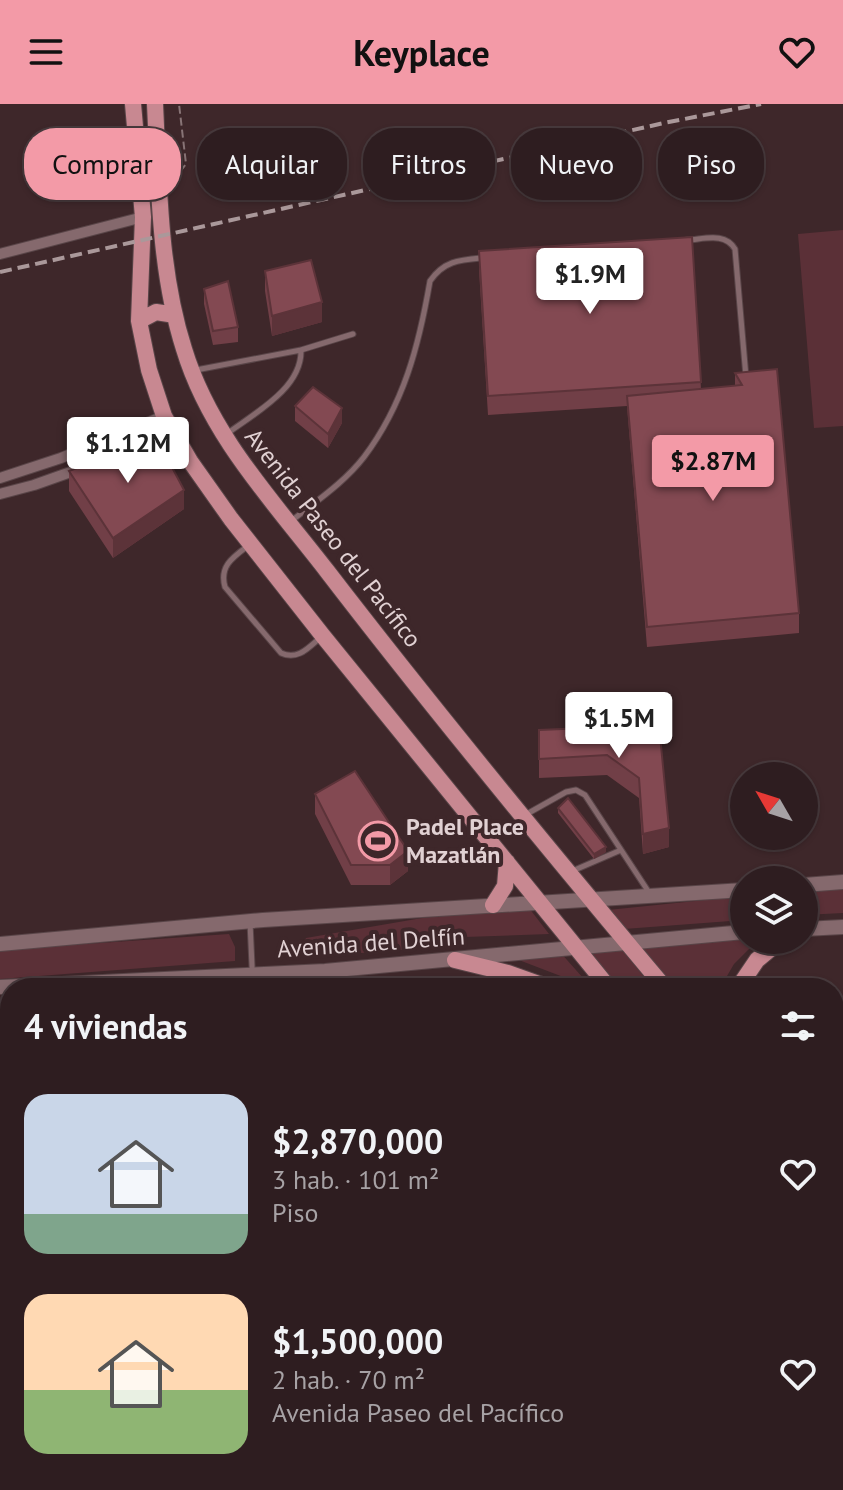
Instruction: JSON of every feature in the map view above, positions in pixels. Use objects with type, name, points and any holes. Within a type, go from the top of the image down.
[{"type":"main road","points":[[133,104],[135,128]]},
{"type":"main road","name":"Avenida Paseo del Pacífico","points":[[155,104],[156,128]]},
{"type":"main road","points":[[141,200],[139,321],[149,370],[164,416],[190,461],[323,636],[601,978]]},
{"type":"main road","name":"Avenida Paseo del Pacífico","points":[[160,200],[175,315],[192,371],[224,436],[289,523],[657,978]]},
{"type":"main road","points":[[139,321],[156,312],[175,315]]},
{"type":"main road","points":[[493,905],[505,886],[507,862]]},
{"type":"main road","points":[[745,978],[764,954]]},
{"type":"main road","points":[[455,960],[522,978]]},
{"type":"street","points":[[0,254],[143,217]]},
{"type":"street","points":[[0,478],[61,458],[164,416]]},
{"type":"street","points":[[134,449],[175,435]]},
{"type":"street","points":[[0,494],[93,464]]},
{"type":"street","points":[[818,884],[843,882]]},
{"type":"street","name":"Avenida del Delfín","points":[[0,944],[250,921],[730,891]]},
{"type":"street","points":[[818,928],[843,927]]},
{"type":"street","name":"Avenida del Delfín","points":[[262,978],[293,971],[455,960],[576,945],[730,933]]},
{"type":"lane","points":[[675,241],[722,237],[730,240],[735,249],[746,377]]},
{"type":"lane","points":[[289,523],[334,488],[363,459],[392,414],[411,370],[430,281],[439,268],[452,261],[484,258]]},
{"type":"lane","points":[[192,371],[301,350],[353,334]]},
{"type":"lane","points":[[224,436],[284,389],[298,369],[301,350]]},
{"type":"lane","points":[[251,544],[226,565],[222,575],[225,587],[281,653],[290,657],[298,655],[323,636]]},
{"type":"lane","points":[[523,816],[566,792],[576,790],[585,795],[651,895]]},
{"type":"lane","points":[[569,872],[621,850]]},
{"type":"lane","points":[[250,921],[253,978]]},
{"type":"lane","points":[[293,971],[293,978]]},
{"type":"path","points":[[179,104],[186,164],[181,171]]},
{"type":"shaded area","points":[[843,230],[843,426],[814,428],[798,234]]},
{"type":"shaded area","points":[[843,886],[843,913],[818,914],[818,889]]},
{"type":"shaded area","points":[[730,897],[730,921],[624,929],[608,910]]},
{"type":"shaded area","points":[[529,908],[549,934],[464,937],[413,949],[310,957],[301,948],[306,938],[422,918]]},
{"type":"shaded area","points":[[229,934],[235,947],[235,961],[0,978],[0,950]]},
{"type":"shaded area","points":[[730,938],[730,954],[744,954],[726,978],[663,978],[636,948]]},
{"type":"shaded area","points":[[619,946],[645,978],[611,978],[587,950]]},
{"type":"shaded area","points":[[559,951],[583,978],[566,978],[511,957]]},
{"type":"building","points":[[692,237],[701,382],[488,396],[479,251]]},
{"type":"building","points":[[311,260],[322,302],[272,316],[265,271]]},
{"type":"building","points":[[228,281],[238,327],[213,331],[204,289]]},
{"type":"building","points":[[777,369],[799,613],[647,627],[627,396],[742,385],[735,373]]},
{"type":"building","points":[[313,387],[342,408],[328,434],[295,406]]},
{"type":"building","points":[[156,437],[184,490],[113,538],[69,471]]},
{"type":"building","points":[[659,725],[669,828],[643,834],[639,778],[607,755],[539,759],[539,730]]},
{"type":"building","points":[[355,771],[408,851],[390,865],[351,865],[315,794]]},
{"type":"building","points":[[568,798],[606,847],[594,854],[558,808]]},
{"type":"railway","points":[[0,272],[761,104]]},
{"type":"place","name":"Padel Place Mazatlán","points":[[378,841]]}]
